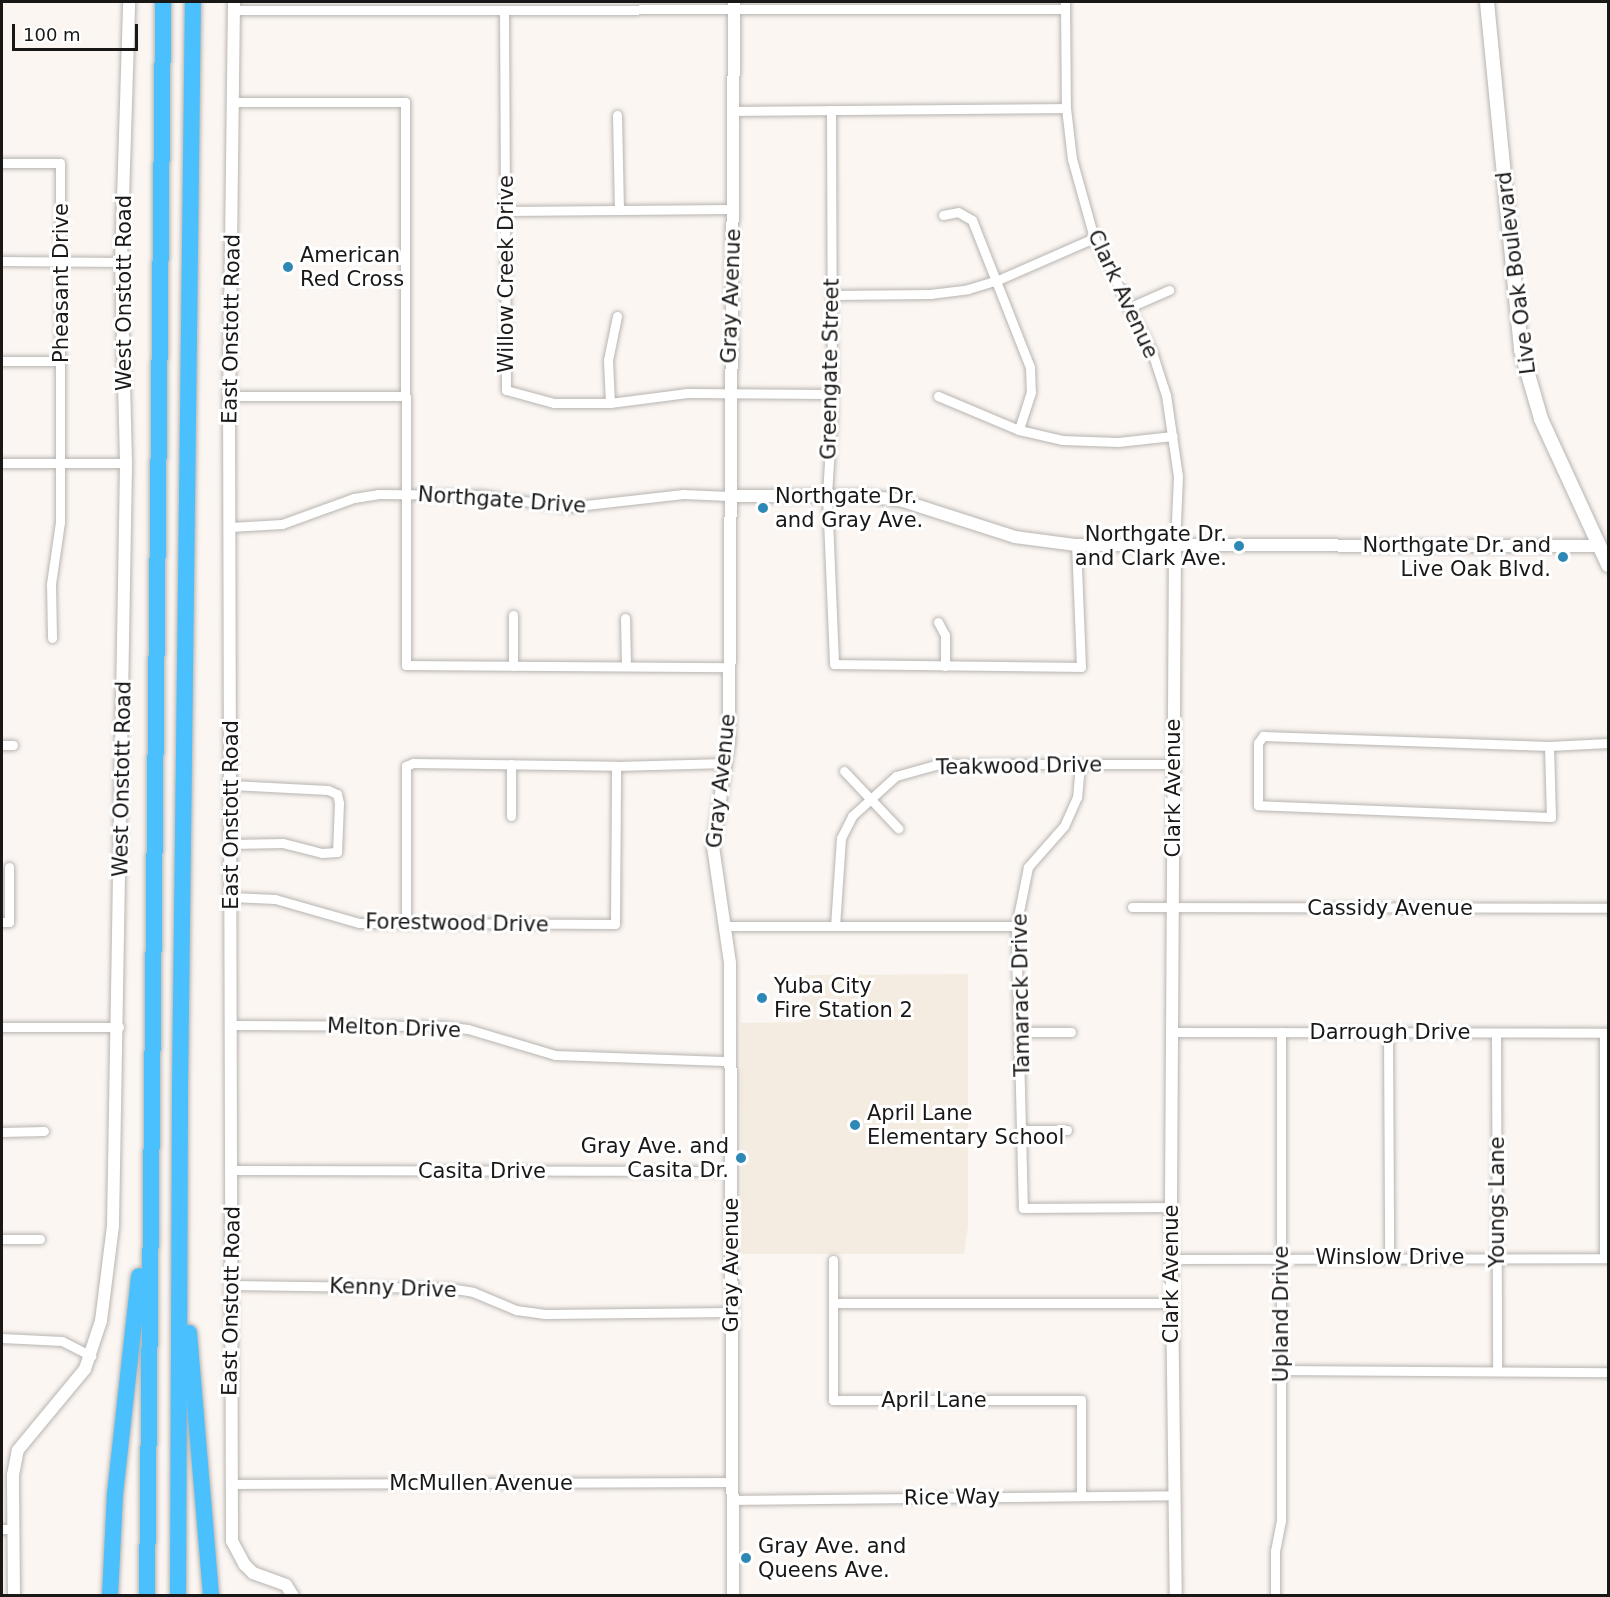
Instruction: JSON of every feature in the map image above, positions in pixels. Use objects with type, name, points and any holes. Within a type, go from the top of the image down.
[{"type":"highway","points":[[147,1596],[149,1194],[163,2]]},
{"type":"highway","points":[[178,1596],[180,1089],[194,2]]},
{"type":"highway","points":[[180,1089],[188,1321],[211,1596]]},
{"type":"highway","points":[[110,1596],[115,1494],[149,1194]]},
{"type":"main road","name":"Live Oak Boulevard","points":[[1487,2],[1521,350],[1542,419],[1608,565]]},
{"type":"street","name":"West Onstott Road","points":[[14,1596],[7,1529],[18,1450],[75,1384],[91,1356],[101,1320],[113,1226],[119,1027],[126,463],[122,262],[129,2]]},
{"type":"street","points":[[234,6],[504,10],[734,6],[1065,5]]},
{"type":"street","name":"Clark Avenue","points":[[1065,5],[1066,108],[1072,159],[1094,238],[1156,363],[1166,395],[1178,476],[1175,546],[1171,1032],[1173,1495],[1176,1596]]},
{"type":"street","name":"East Onstott Road","points":[[234,6],[229,396],[233,1025],[230,1484],[232,1541],[238,1556],[253,1573],[286,1585],[293,1596]]},
{"type":"street","name":"Gray Avenue","points":[[733,1596],[731,1061],[726,926],[713,847],[726,764],[729,667],[728,394],[734,209],[734,6]]},
{"type":"street","name":"Willow Creek Drive","points":[[504,10],[506,390],[554,403],[610,403],[687,393],[832,394]]},
{"type":"street","points":[[234,102],[405,102],[403,396],[406,664],[729,667]]},
{"type":"street","points":[[733,111],[1066,108]]},
{"type":"street","name":"Greengate Street","points":[[831,110],[832,394],[826,495],[834,664],[945,666]]},
{"type":"street","points":[[617,115],[619,210]]},
{"type":"street","name":"Pheasant Drive","points":[[2,163],[60,163],[62,261],[60,522],[51,584],[52,638]]},
{"type":"street","points":[[506,211],[734,209]]},
{"type":"street","points":[[943,215],[958,212],[972,220],[998,280],[1030,368],[1031,393],[1019,430]]},
{"type":"street","points":[[832,294],[930,294],[998,280],[1094,238]]},
{"type":"street","points":[[2,261],[122,262]]},
{"type":"street","points":[[1128,308],[1169,290]]},
{"type":"street","points":[[610,403],[608,360],[617,316]]},
{"type":"street","points":[[2,362],[61,361]]},
{"type":"street","points":[[229,396],[403,396]]},
{"type":"street","points":[[938,396],[1019,430],[1062,440],[1118,442],[1173,436]]},
{"type":"street","points":[[2,463],[126,463]]},
{"type":"street","name":"Northgate Drive","points":[[230,527],[282,524],[354,498],[404,494],[481,495],[568,507],[683,494],[826,495],[900,500],[1015,537],[1076,545],[1599,546]]},
{"type":"street","points":[[938,622],[945,635],[945,666],[1081,667],[1076,545]]},
{"type":"street","points":[[513,615],[513,666]]},
{"type":"street","points":[[625,618],[626,666]]},
{"type":"street","points":[[1549,746],[1551,817],[1258,805],[1258,743],[1263,736],[1549,746],[1608,743]]},
{"type":"street","points":[[2,745],[13,745]]},
{"type":"street","points":[[406,924],[406,766],[413,763],[616,766],[726,764]]},
{"type":"street","points":[[511,764],[511,816]]},
{"type":"street","name":"Teakwood Drive","points":[[835,926],[841,838],[852,816],[869,797],[896,776],[939,764],[1173,764]]},
{"type":"street","name":"Tamarack Drive","points":[[1080,764],[1077,797],[1064,826],[1029,867],[1016,926],[1021,1032],[1023,1208],[1171,1207]]},
{"type":"street","name":"Forestwood Drive","points":[[231,897],[275,899],[359,923],[615,924],[616,766]]},
{"type":"street","points":[[844,771],[898,828]]},
{"type":"street","points":[[231,785],[328,790],[337,794],[339,803],[337,852],[322,853],[283,843],[231,844]]},
{"type":"street","points":[[5,922],[9,867]]},
{"type":"street","name":"Cassidy Avenue","points":[[1132,907],[1608,908]]},
{"type":"street","points":[[726,926],[1016,926]]},
{"type":"street","name":"Melton Drive","points":[[233,1025],[443,1026],[468,1029],[555,1055],[731,1061]]},
{"type":"street","points":[[2,1027],[119,1027]]},
{"type":"street","points":[[1021,1032],[1071,1032]]},
{"type":"street","name":"Darrough Drive","points":[[1171,1032],[1606,1033]]},
{"type":"street","name":"Upland Drive","points":[[1275,1596],[1275,1551],[1281,1521],[1281,1032]]},
{"type":"street","points":[[1388,1032],[1389,1257]]},
{"type":"street","name":"Youngs Lane","points":[[1496,1033],[1497,1371]]},
{"type":"street","points":[[1606,1033],[1606,1258]]},
{"type":"street","points":[[1022,1130],[1067,1130]]},
{"type":"street","points":[[2,1132],[44,1131]]},
{"type":"street","name":"Casita Drive","points":[[233,1170],[731,1171]]},
{"type":"street","points":[[2,1239],[40,1239]]},
{"type":"street","name":"Winslow Drive","points":[[1172,1259],[1606,1258]]},
{"type":"street","name":"April Lane","points":[[833,1260],[833,1400],[1080,1400],[1081,1495]]},
{"type":"street","name":"Kenny Drive","points":[[231,1285],[449,1288],[473,1292],[516,1310],[545,1314],[731,1312]]},
{"type":"street","points":[[833,1303],[1172,1303]]},
{"type":"street","points":[[2,1338],[62,1341],[91,1356]]},
{"type":"street","points":[[1281,1370],[1608,1372]]},
{"type":"street","name":"McMullen Avenue","points":[[230,1484],[732,1482]]},
{"type":"street","name":"Rice Way","points":[[732,1500],[1173,1495]]},
{"type":"shaded area","name":"April Lane Elementary School","points":[[968,974],[968,1227],[964,1254],[742,1254],[741,1023],[802,1022],[802,975]]},
{"type":"place","name":"American Red Cross","points":[[288,267]]},
{"type":"place","name":"Northgate Dr. and Gray Ave.","points":[[763,508]]},
{"type":"place","name":"Northgate Dr. and Clark Ave.","points":[[1239,546]]},
{"type":"place","name":"Northgate Dr. and Live Oak Blvd.","points":[[1563,557]]},
{"type":"place","name":"Yuba City Fire Station 2","points":[[762,998]]},
{"type":"place","name":"April Lane Elementary School","points":[[855,1125]]},
{"type":"place","name":"Gray Ave. and Casita Dr.","points":[[741,1158]]},
{"type":"place","name":"Gray Ave. and Queens Ave.","points":[[746,1558]]}]
